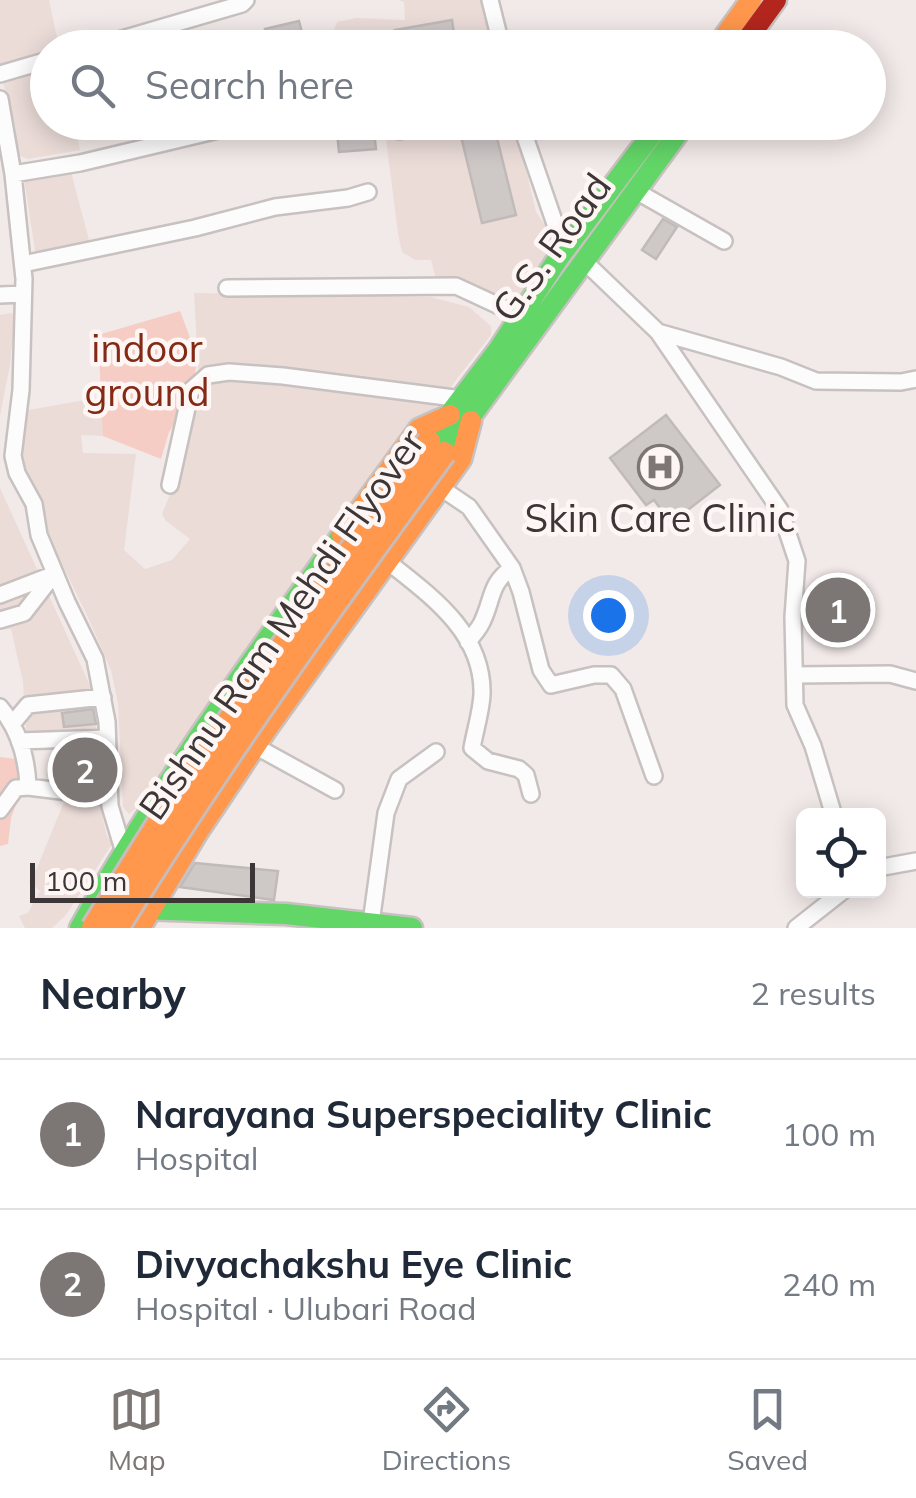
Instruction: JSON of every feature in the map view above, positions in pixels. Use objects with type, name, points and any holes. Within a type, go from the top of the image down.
[{"type":"main road","points":[[729,30],[751,0]]},
{"type":"main road","points":[[754,30],[776,0]]},
{"type":"main road","name":"G.S. Road","points":[[462,409],[574,255],[574,240],[648,140]]},
{"type":"main road","name":"G.S. Road","points":[[462,409],[522,316],[636,191],[673,140]]},
{"type":"main road","points":[[83,926],[123,852],[222,702],[420,429],[462,409],[461,459],[256,745],[146,918]]},
{"type":"main road","name":"Bishnu Ram Mehdi Flyover","points":[[83,926],[462,409]]},
{"type":"main road","name":"Bishnu Ram Mehdi Flyover","points":[[117,928],[170,842],[375,547],[436,447]]},
{"type":"main road","points":[[222,702],[256,745]]},
{"type":"main road","points":[[202,732],[256,745]]},
{"type":"main road","points":[[83,926],[124,910],[146,918],[286,914],[412,928]]},
{"type":"street","points":[[153,30],[246,0]]},
{"type":"street","points":[[490,0],[498,30]]},
{"type":"street","points":[[0,74],[30,65]]},
{"type":"street","points":[[0,99],[14,174],[24,294],[21,390],[13,456],[17,473],[34,504],[40,535],[55,573],[95,659],[108,722],[109,797],[146,918]]},
{"type":"street","points":[[14,174],[176,140]]},
{"type":"street","points":[[527,140],[574,255],[658,332],[780,510],[798,561],[793,617],[795,705],[814,746],[832,808]]},
{"type":"street","points":[[636,191],[724,241]]},
{"type":"street","points":[[22,264],[275,207],[368,192]]},
{"type":"street","points":[[227,288],[456,286],[522,316]]},
{"type":"street","points":[[0,295],[24,294]]},
{"type":"street","points":[[658,332],[781,367],[816,381],[916,379]]},
{"type":"street","points":[[170,485],[191,390],[208,375],[230,372],[283,376],[462,409]]},
{"type":"street","points":[[440,488],[469,507],[512,568],[541,670],[551,684],[611,675],[623,689],[654,776]]},
{"type":"street","points":[[387,562],[452,616],[475,652],[482,694],[472,748],[488,761],[519,769],[526,775],[531,794]]},
{"type":"street","points":[[468,642],[483,622],[500,577],[512,568]]},
{"type":"street","points":[[0,595],[55,573]]},
{"type":"street","points":[[0,620],[24,613],[55,573]]},
{"type":"street","points":[[795,675],[890,674],[916,681]]},
{"type":"street","points":[[13,723],[28,705],[102,697]]},
{"type":"street","points":[[0,707],[13,723],[27,763],[28,787]]},
{"type":"street","points":[[19,741],[107,738]]},
{"type":"street","points":[[256,745],[335,790]]},
{"type":"street","points":[[371,923],[386,813],[399,779],[436,752]]},
{"type":"street","points":[[0,810],[16,788],[109,797]]},
{"type":"street","points":[[886,867],[916,862]]},
{"type":"street","points":[[796,928],[834,898]]},
{"type":"shaded area","points":[[0,0],[49,0],[55,30],[30,30],[30,140],[78,140],[80,150],[28,159],[20,156],[0,69]]},
{"type":"shaded area","points":[[398,0],[486,0],[493,30],[334,30],[337,22],[356,18],[405,20],[404,2]]},
{"type":"shaded area","points":[[386,140],[519,140],[536,212],[559,245],[516,306],[436,279],[431,260],[415,260],[402,252]]},
{"type":"shaded area","points":[[73,169],[93,255],[37,263],[24,179]]},
{"type":"shaded area","points":[[194,293],[431,297],[469,307],[491,326],[491,335],[232,669],[141,804],[129,814],[123,807],[118,703],[111,670],[17,473],[22,429],[29,410],[102,397],[108,426],[103,436],[81,435],[83,453],[136,454],[124,550],[145,569],[172,560],[190,539],[162,514],[181,467],[199,382]]},
{"type":"shaded area","points":[[12,313],[15,317],[10,365],[0,416],[0,315]]},
{"type":"shaded area","points":[[0,488],[92,690],[101,809],[112,844],[66,915],[52,928],[25,928],[19,916],[28,913],[40,891],[29,881],[64,802],[59,746],[27,743],[23,682],[11,629],[0,630]]},
{"type":"green space","name":"indoor ground","points":[[180,311],[198,359],[188,403],[169,432],[161,459],[103,436],[98,335]]},
{"type":"green space","points":[[0,757],[31,761],[11,818],[8,844],[0,846]]},
{"type":"building","points":[[452,20],[453,30],[395,30]]},
{"type":"building","points":[[299,21],[301,30],[265,30]]},
{"type":"building","points":[[338,140],[375,140],[376,149],[339,152]]},
{"type":"building","points":[[462,140],[497,140],[516,215],[482,223]]},
{"type":"building","points":[[663,219],[677,227],[656,259],[642,250]]},
{"type":"building","points":[[666,415],[720,485],[671,523],[654,500],[646,505],[610,458]]},
{"type":"building","points":[[818,585],[867,588],[865,624],[816,620]]},
{"type":"building","points":[[93,709],[96,724],[64,727],[62,713]]},
{"type":"building","points":[[97,750],[98,784],[69,781],[69,751]]},
{"type":"building","points":[[195,863],[278,871],[274,900],[180,887]]},
{"type":"traffic: fast","points":[[429,441],[647,140]]},
{"type":"traffic: fast","points":[[444,453],[673,140]]},
{"type":"traffic: fast","points":[[80,928],[172,777],[342,535]]},
{"type":"traffic: fast","points":[[140,909],[286,914],[412,928]]},
{"type":"traffic: slow","points":[[729,30],[751,0]]},
{"type":"traffic: slow","points":[[342,535],[419,429],[450,415]]},
{"type":"traffic: slow","points":[[140,928],[266,730],[461,459],[471,421]]},
{"type":"traffic: slow","points":[[93,928],[180,789],[429,441]]},
{"type":"traffic: slow","points":[[117,928],[276,688],[444,453]]},
{"type":"traffic: jam","points":[[754,30],[776,0]]},
{"type":"place","name":"Skin Care Clinic","points":[[660,467]]},
{"type":"place","name":"Narayana Superspeciality Clinic","points":[[838,610]]},
{"type":"place","name":"Divyachakshu Eye Clinic","points":[[85,770]]}]
